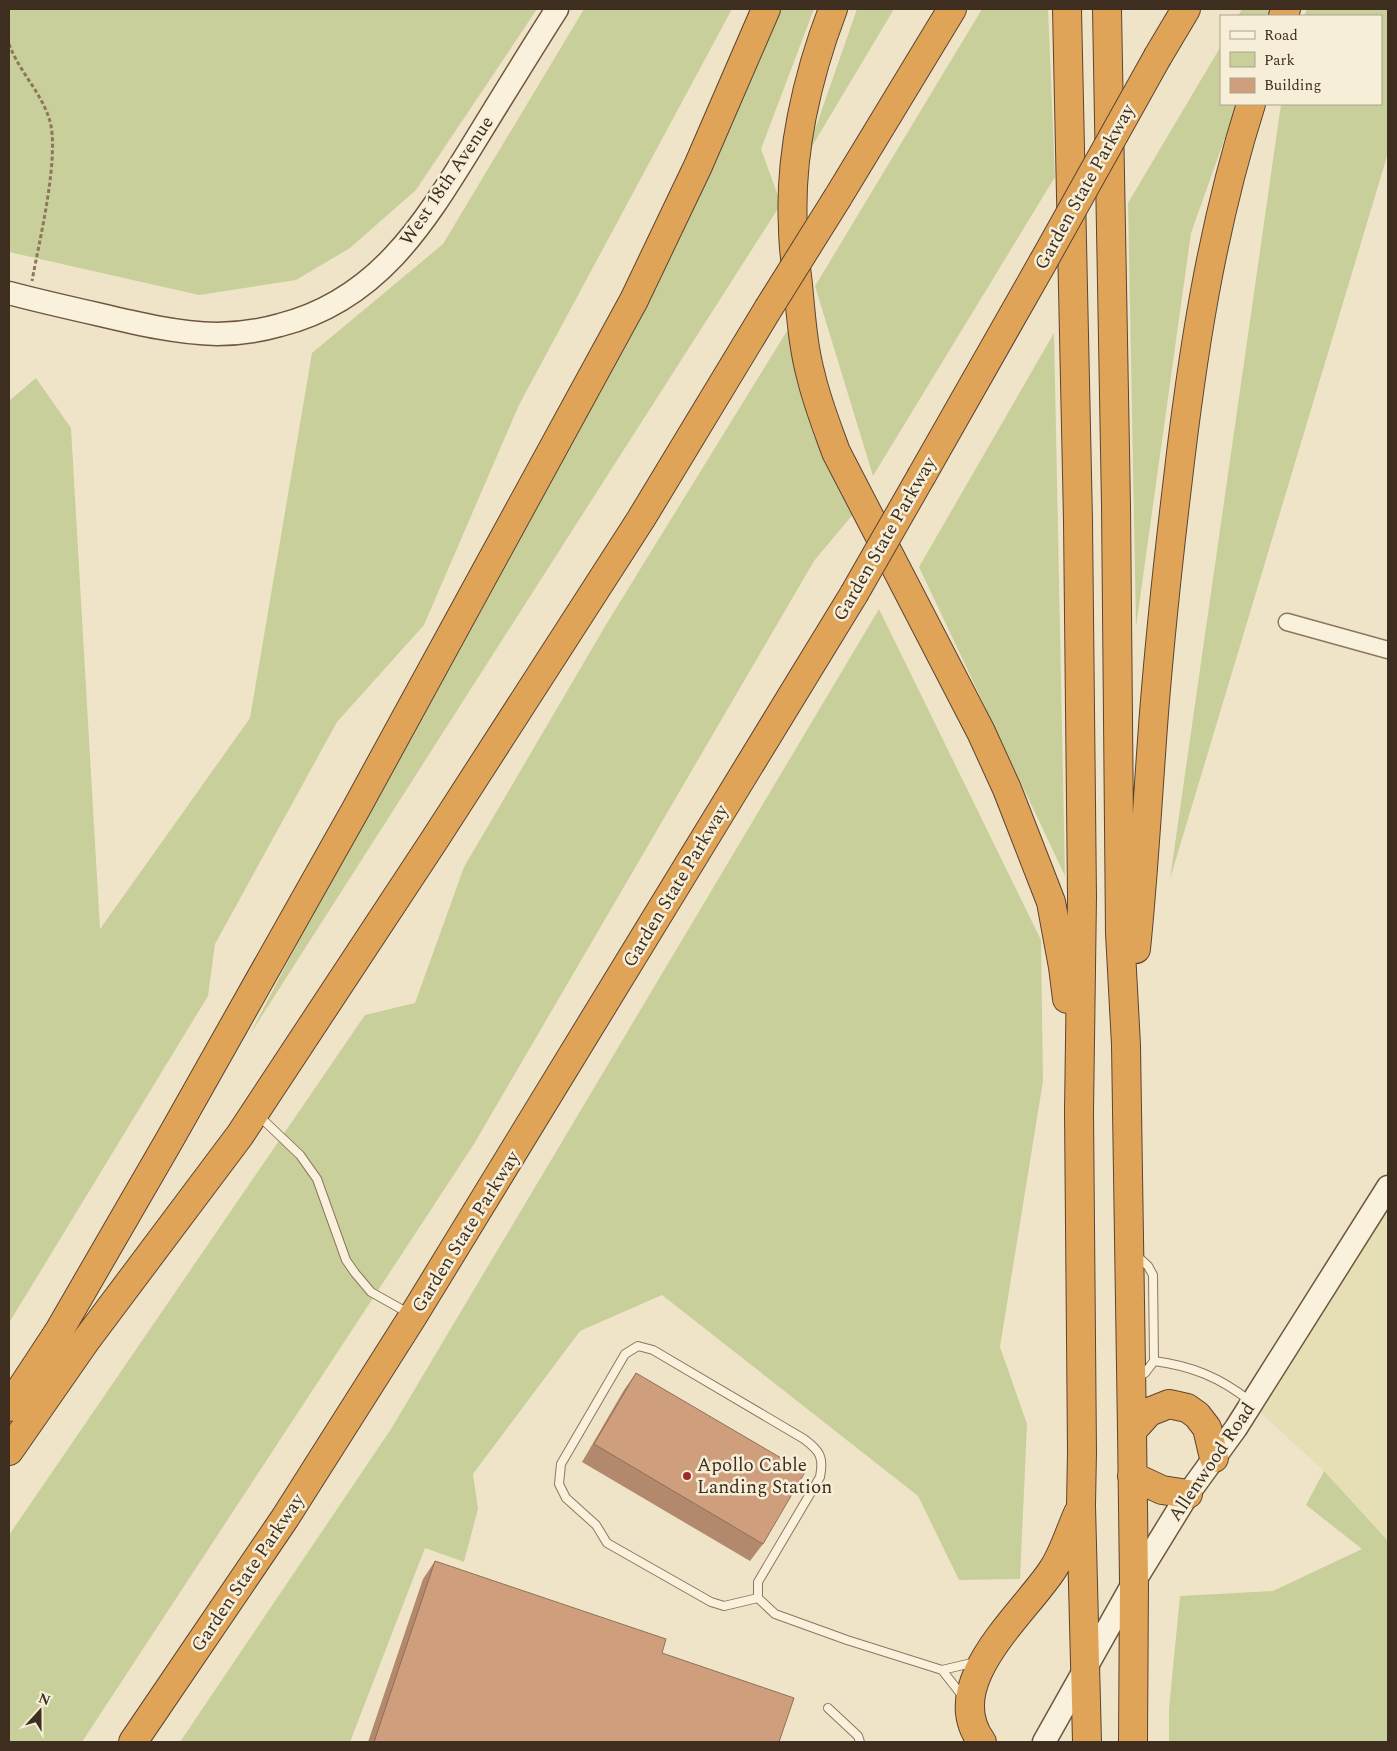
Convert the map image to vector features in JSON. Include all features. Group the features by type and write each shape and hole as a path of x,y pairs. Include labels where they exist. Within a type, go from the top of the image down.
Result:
{"highway":[{"path":"9,1406 59,1331 175,1131 356,809 634,300 698,166 766,9"},
{"path":"833,9 817,50 807,88 793,185 792,228 801,318 810,374 836,452 981,732 1007,789 1044,882 1051,902 1063,967 1079,1112"},
{"path":"9,1451 86,1339 240,1134 440,831 641,520 952,9"},
{"path":"1067,9 1078,521 1082,897 1079,1112 1081,1505 1087,1742"},
{"path":"1107,9 1116,485 1120,934 1126,1045 1132,1381 1133,1742"},
{"name":"Garden State Parkway","path":"133,1742 285,1518 414,1316 854,594 1186,9"},
{"path":"1126,1045 1138,932 1154,710 1188,387 1209,263 1224,196 1251,105"},
{"path":"1132,1431 1149,1412 1169,1404 1187,1408 1197,1415 1207,1428 1214,1458"},
{"path":"1132,1476 1162,1490 1188,1494"},
{"path":"982,1742 975,1734 972,1724 971,1693 986,1660 1002,1635 1054,1569 1081,1505"}],"street":[{"name":"West 18th Avenue","path":"19,296 180,332 217,334 242,332 283,324 314,314 336,303 374,277 422,223 557,9"},
{"path":"1287,622 1388,650"},
{"name":"Allenwood Road","path":"1044,1742 1134,1582 1188,1494 1252,1402 1388,1187"}],"lane":[{"path":"254,1112 300,1155 316,1179 346,1260 355,1272 371,1292 414,1316"},
{"path":"1130,1248 1148,1266 1153,1275 1154,1361 1145,1373 1132,1381"},
{"path":"758,1598 724,1606 711,1602 607,1543 596,1525 566,1498 559,1484 560,1464 625,1354 638,1346 653,1350 804,1439 816,1448 823,1464 820,1477 758,1582 758,1598 775,1614 847,1640 942,1670 986,1660"},
{"path":"1154,1361 1179,1364 1208,1374 1252,1402"},
{"path":"942,1670 970,1705"},
{"path":"828,1708 858,1736 860,1742"}],"path":[{"path":"9,44 13,55 43,102 50,120 53,145 49,185 19,296"}],"shaded area":[{"path":"1388,1189 1388,1541 1324,1471 1251,1404"}],"green space":[{"path":"9,9 537,9 416,190 350,248 296,280 199,295 9,252"},
{"path":"584,9 732,9 519,405 424,625 337,722 215,944 208,996 9,1323 9,401 36,378 71,428 100,929 250,718 312,353 443,244"},
{"path":"780,9 814,9 761,149 781,204 249,1036 747,83"},
{"path":"857,9 894,9 805,158"},
{"path":"982,9 1048,9 1055,177 873,476 815,286"},
{"path":"1242,9 1271,9 1269,15 1239,15"},
{"path":"1307,9 1388,9 1388,153 1170,879 1281,105 1382,105 1382,15 1304,15"},
{"path":"1220,48 1220,105 1237,105 1191,233 1136,627 1128,203"},
{"path":"790,326 854,513 814,561 474,1144 82,1742 9,1742 9,1535 365,1015 415,1003 464,867 607,623"},
{"path":"1054,333 1065,876 919,567"},
{"path":"879,609 1041,940 1043,1081 1000,1347 1027,1424 1020,1579 959,1580 918,1496 662,1295 580,1331 473,1474 478,1509 464,1562 425,1548 350,1742 180,1742 391,1429"},
{"path":"1324,1471 1388,1541 1388,1742 1169,1742 1169,1708 1180,1596 1273,1591 1362,1549 1306,1505"}],"building":[{"name":"Apollo Cable Landing Station","path":"636,1373 805,1472 763,1544 594,1444"},
{"path":"435,1561 666,1639 662,1653 794,1698 779,1742 374,1742"}],"place":[{"name":"Apollo Cable Landing Station","path":"687,1476"}]}
